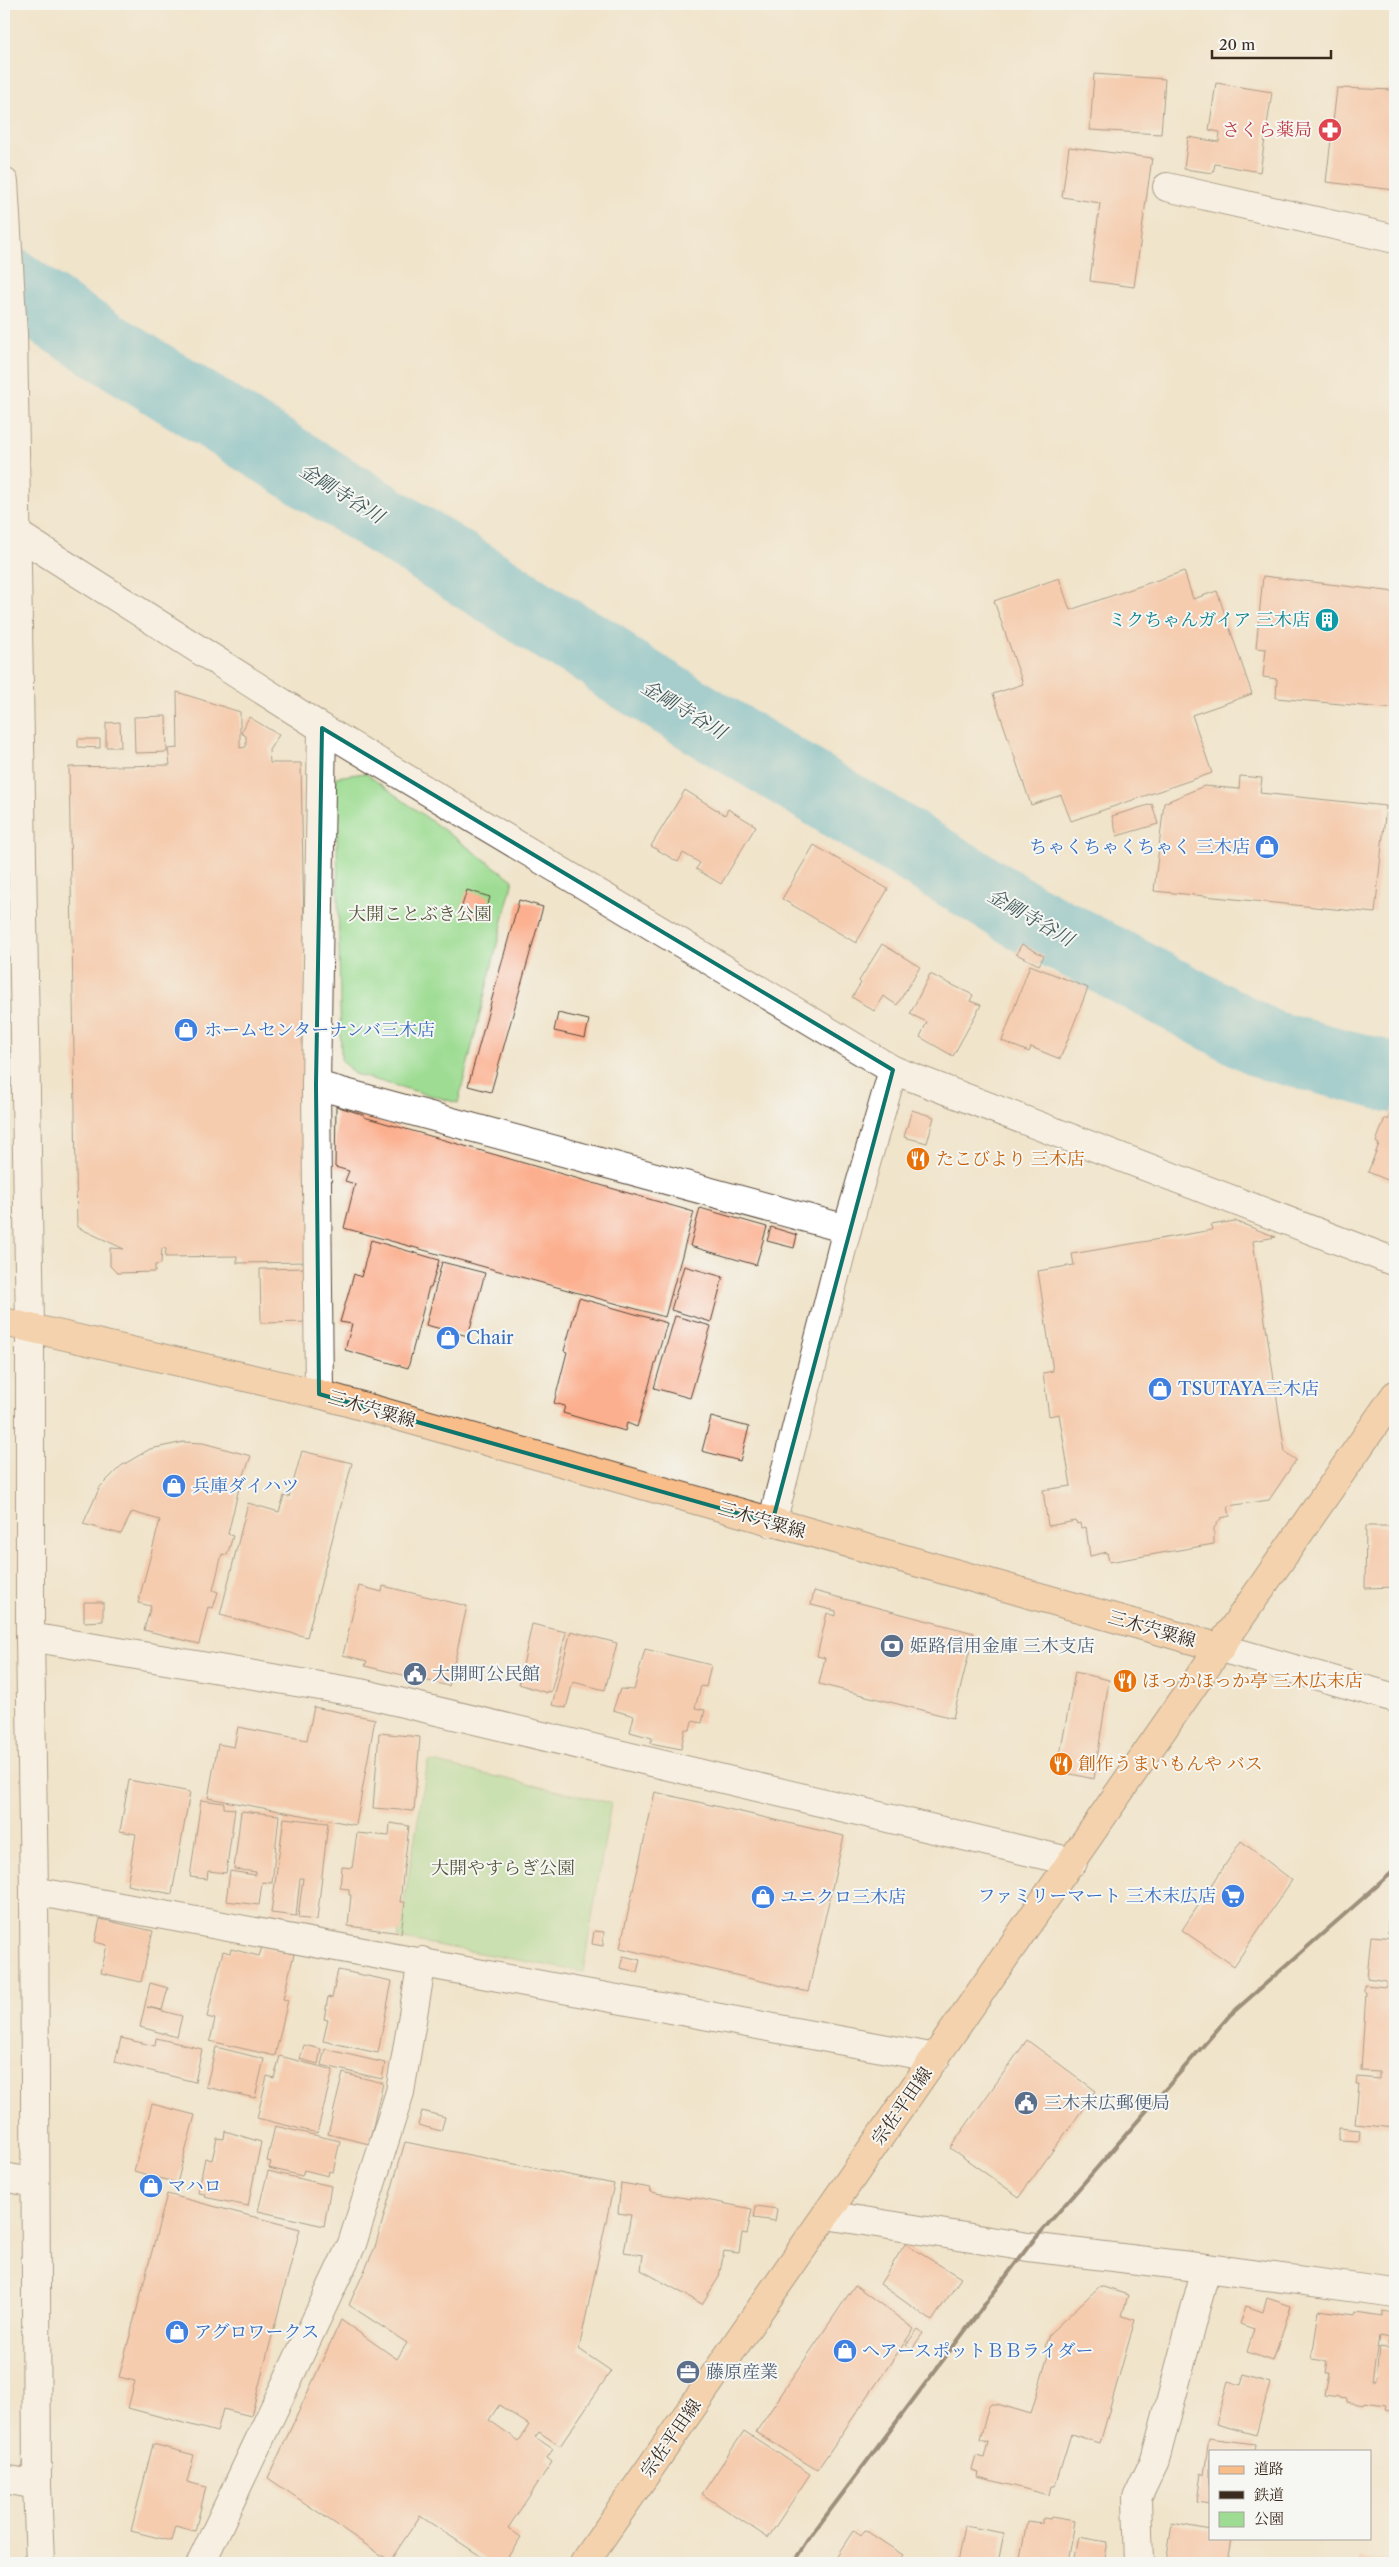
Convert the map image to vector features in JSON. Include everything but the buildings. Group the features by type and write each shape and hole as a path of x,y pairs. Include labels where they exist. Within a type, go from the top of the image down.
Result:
{"main road":[{"name":"三木宍粟線","path":"17,1324 319,1394 1221,1648"},
{"path":"1221,1648 1395,1396"},
{"name":"宗佐平田線","path":"584,2563 1221,1648"}],"street":[{"path":"4,182 8,332 17,1324 30,1637 34,1891 37,2485 40,2563"},
{"path":"1168,187 1395,239"},
{"path":"10,530 322,728 893,1070 1395,1262"},
{"path":"319,1394 316,1085 322,728"},
{"path":"772,1523 847,1230 893,1070"},
{"path":"316,1085 847,1230"},
{"path":"30,1637 360,1693 1073,1862"},
{"path":"1221,1648 1395,1698"},
{"path":"34,1891 422,1961 936,2058"},
{"path":"201,2563 352,2244 400,2092 422,1961"},
{"path":"4,2177 35,2183"},
{"path":"826,2215 1028,2247 1395,2293"},
{"path":"1139,2563 1138,2498 1156,2460 1206,2268"},
{"path":"4,2479 37,2485"}],"highlighted area":[{"path":"322,728 893,1070 772,1523 319,1394 316,1085"}],"green space":[{"name":"大開ことぶき公園","path":"365,773 513,880 458,1103 354,1074 341,1059 336,777"},
{"name":"大開やすらぎ公園","path":"428,1761 611,1803 583,1972 398,1938"}],"waterway":[{"name":"金剛寺谷川","path":"4,278 61,319 553,627 603,655 615,667 1028,918 1268,1045 1395,1078"}],"railway":[{"path":"793,2563 807,2541 1028,2247 1230,2015 1395,1870"}],"place":[{"name":"さくら薬局","path":"1330,130"},
{"name":"ミクちゃんガイア 三木店","path":"1327,620"},
{"name":"ちゃくちゃくちゃく 三木店","path":"1267,847"},
{"name":"ホームセンターナンバ三木店","path":"186,1030"},
{"name":"たこびより 三木店","path":"918,1159"},
{"name":"Chair","path":"448,1338"},
{"name":"TSUTAYA三木店","path":"1160,1389"},
{"name":"兵庫ダイハツ","path":"174,1486"},
{"name":"姫路信用金庫 三木支店","path":"892,1646"},
{"name":"大開町公民館","path":"415,1674"},
{"name":"ほっかほっか亭 三木広末店","path":"1125,1681"},
{"name":"創作うまいもんや バス","path":"1061,1764"},
{"name":"ファミリーマート 三木末広店","path":"1233,1896"},
{"name":"ユニクロ三木店","path":"763,1897"},
{"name":"三木末広郵便局","path":"1026,2103"},
{"name":"マハロ","path":"151,2186"},
{"name":"アグロワークス","path":"177,2332"},
{"name":"ヘアースポットＢＢライダー","path":"845,2351"},
{"name":"藤原産業","path":"688,2372"}]}
